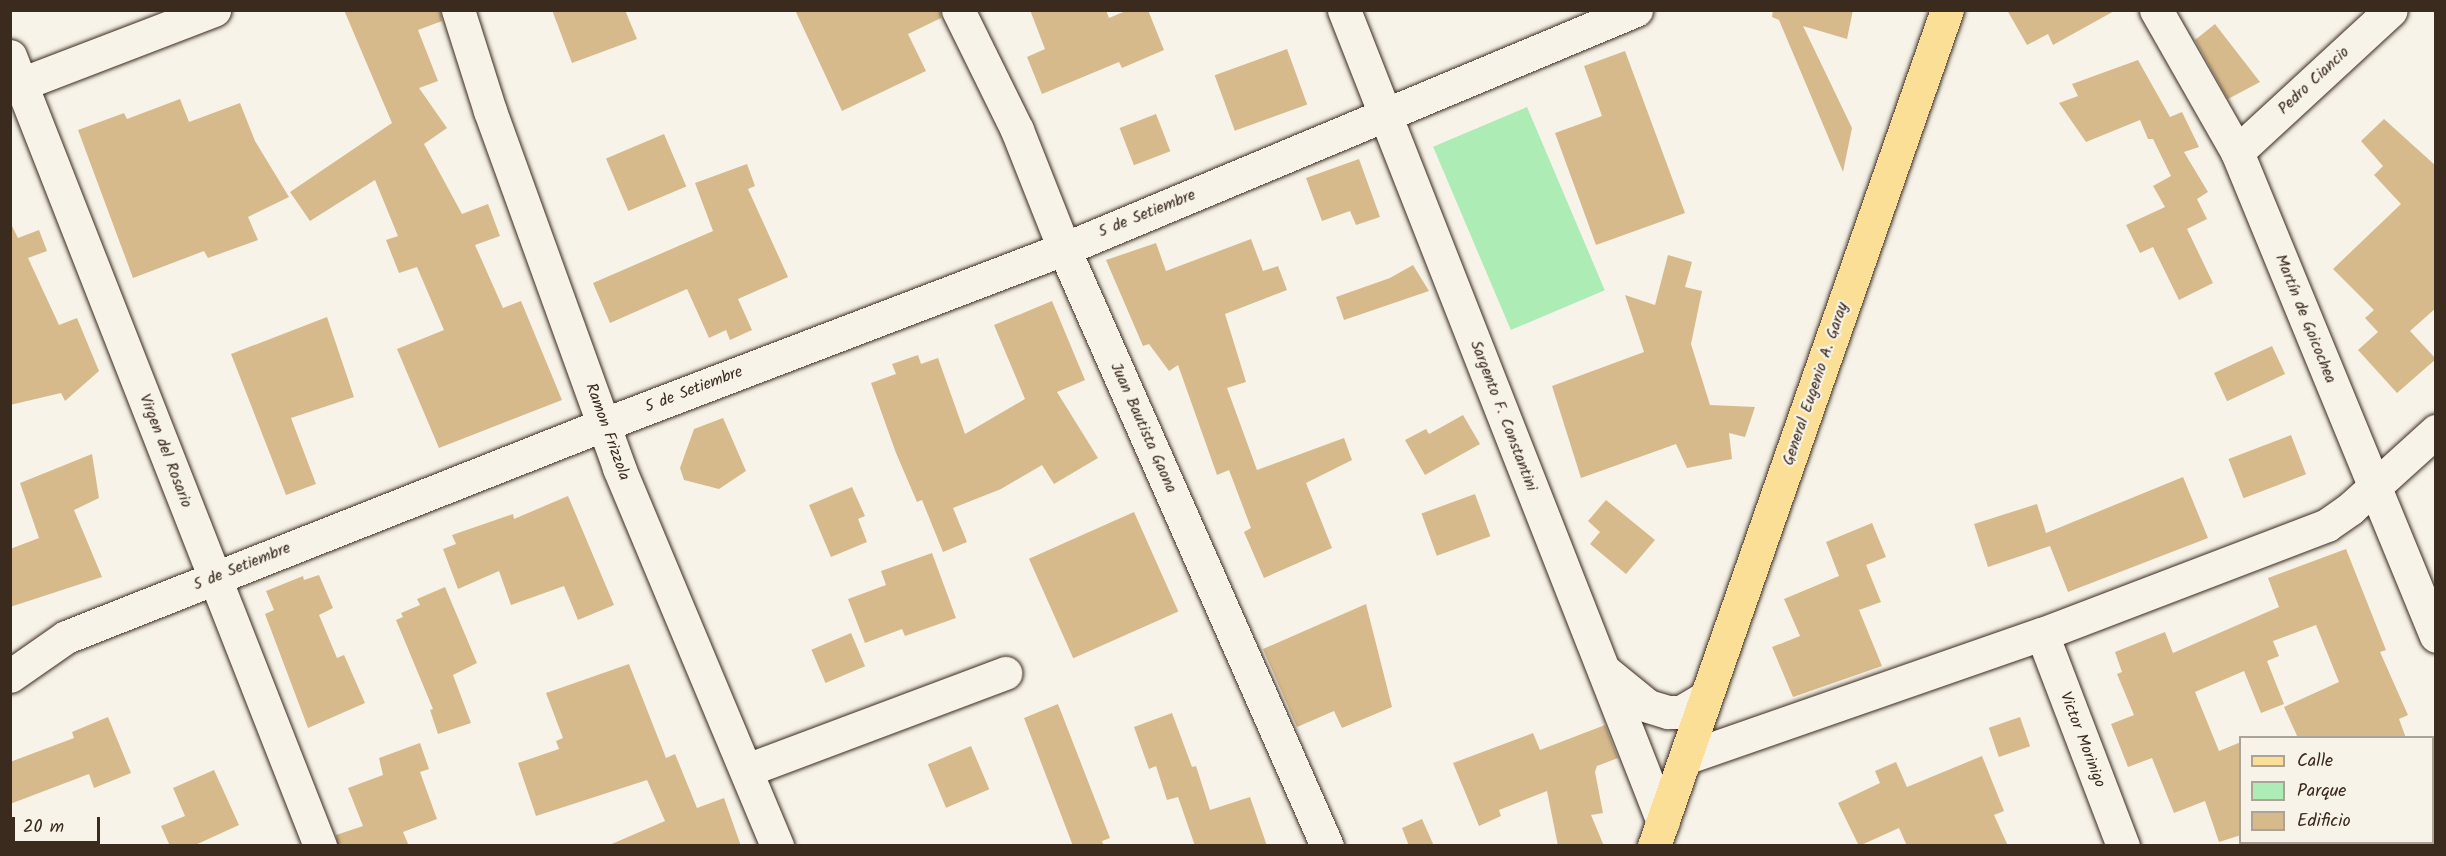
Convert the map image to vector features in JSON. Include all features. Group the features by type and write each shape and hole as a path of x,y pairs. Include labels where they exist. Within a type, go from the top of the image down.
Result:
{"main road":[{"name":"General Eugenio A. Garay","path":"1658,834 1947,10"}],"street":[{"path":"16,70 214,10"},
{"name":"Ramon Frizzola","path":"458,10 530,225 605,424 619,468 777,846"},
{"name":"Juan Bautista Gaona","path":"958,10 1017,130 1064,249 1327,846"},
{"name":"Sargento F. Constantini","path":"1344,10 1603,669 1658,834"},
{"name":"5 de Setiembre","path":"10,676 66,637 605,424 1064,249 1636,10"},
{"name":"Martín de Goicochea","path":"2156,10 2237,152 2373,488 2436,636"},
{"name":"Pedro Ciancio","path":"2237,152 2391,10"},
{"name":"Virgen del Rosario","path":"16,70 320,846"},
{"path":"1685,758 2042,634 2327,525 2373,488 2436,431"},
{"name":"Victor Morinigo","path":"2042,634 2123,846"},
{"path":"1603,669 1648,706 1668,712 1681,712 1706,698"},
{"path":"747,770 1005,673"}],"green space":[{"path":"1527,107 1605,290 1511,330 1433,147"}],"building":[{"path":"344,10 440,10 442,21 418,30 438,81 419,88 447,128 424,144 462,214 488,204 500,236 475,245 503,308 521,301 562,400 439,448 397,349 444,330 417,267 399,273 386,240 398,236 375,180 310,221 290,192 392,123"},
{"path":"552,10 625,10 637,39 572,63"},
{"path":"795,10 940,10 941,18 908,34 926,71 842,111"},
{"path":"1030,10 1106,10 1109,18 1128,10 1148,10 1164,50 1122,68 1119,62 1042,94 1027,57 1045,49"},
{"path":"1773,10 1853,10 1847,39 1803,26 1852,128 1843,172 1779,20 1772,17"},
{"path":"2007,10 2116,10 2053,45 2048,34 2027,45"},
{"path":"2215,24 2260,82 2228,99 2195,40"},
{"path":"1287,49 1307,104 1235,131 1215,75"},
{"path":"1625,51 1685,213 1596,245 1555,133 1602,116 1584,66"},
{"path":"2138,60 2170,117 2182,112 2199,147 2184,152 2208,192 2197,199 2207,219 2187,229 2213,283 2179,300 2153,247 2140,253 2126,225 2165,207 2153,186 2171,176 2153,139 2148,139 2140,120 2086,142 2059,103 2078,96 2072,84"},
{"path":"180,99 189,122 240,103 255,141 289,197 248,217 258,240 208,258 204,251 133,278 78,130 124,113 127,119"},
{"path":"1156,114 1170,151 1134,165 1120,128"},
{"path":"2384,119 2436,166 2436,308 2410,331 2436,359 2397,393 2358,350 2378,332 2365,318 2374,310 2333,269 2401,204 2374,175 2383,166 2361,141"},
{"path":"664,134 686,186 628,211 606,159"},
{"path":"1359,159 1380,217 1356,225 1350,211 1322,221 1306,178"},
{"path":"747,164 755,186 748,189 788,277 738,299 752,330 730,340 726,330 709,338 687,289 610,323 593,283 713,231 695,183"},
{"path":"10,222 18,238 39,230 47,251 28,258 59,325 77,318 99,371 65,401 61,393 10,405"},
{"path":"1251,239 1263,271 1278,266 1287,290 1225,314 1246,382 1227,388 1257,470 1344,438 1352,460 1306,483 1332,548 1264,578 1244,532 1251,528 1229,470 1217,475 1178,365 1169,371 1149,344 1143,346 1106,260 1156,243 1166,271"},
{"path":"1668,255 1692,262 1685,287 1702,291 1691,344 1710,405 1755,407 1745,437 1729,433 1732,459 1687,468 1676,444 1581,478 1552,386 1644,352 1625,295 1655,305"},
{"path":"1413,265 1429,291 1344,320 1336,297 1390,278"},
{"path":"1052,301 1085,380 1057,392 1098,458 1054,484 1042,465 1001,489 953,508 967,542 943,552 922,500 917,502 896,453 871,383 896,374 892,364 918,355 921,364 938,358 965,434 1025,399 994,325"},
{"path":"327,317 354,397 291,418 316,484 286,495 231,354"},
{"path":"2272,346 2285,374 2227,401 2214,373"},
{"path":"1463,415 1480,444 1425,475 1405,440 1426,429 1429,434"},
{"path":"723,418 746,471 719,489 684,480 680,468 694,429"},
{"path":"2291,435 2306,474 2244,498 2228,459"},
{"path":"92,454 99,498 74,510 102,577 10,607 10,549 39,538 20,483"},
{"path":"2183,477 2208,538 2068,592 2050,546 1988,567 1974,524 2037,504 2046,533"},
{"path":"852,487 865,516 858,519 867,542 831,557 809,505"},
{"path":"1475,494 1490,536 1437,556 1421,513"},
{"path":"568,496 614,605 578,620 564,586 511,605 499,571 458,589 443,549 456,544 452,535 513,514 514,519"},
{"path":"1606,500 1655,540 1626,574 1590,544 1600,532 1588,521"},
{"path":"1134,512 1178,612 1073,658 1029,559"},
{"path":"1872,523 1886,557 1866,565 1881,602 1859,610 1882,666 1793,697 1772,647 1800,636 1784,599 1839,576 1826,542"},
{"path":"2346,549 2386,650 2380,652 2408,715 2399,719 2405,736 2297,736 2284,707 2339,682 2316,625 2273,641 2279,656 2267,661 2284,704 2261,713 2244,671 2195,692 2219,751 2239,743 2239,836 2219,842 2205,801 2174,813 2152,758 2128,767 2111,724 2134,715 2117,674 2122,672 2115,652 2165,632 2173,653 2279,607 2268,578"},
{"path":"932,553 956,618 905,636 902,629 865,643 848,599 886,585 881,571"},
{"path":"319,575 333,608 319,615 337,658 344,655 365,703 308,728 265,614 274,610 266,591 303,576 304,580"},
{"path":"445,587 477,663 453,675 471,723 438,734 430,710 433,709 396,620 403,617 401,613 420,605 417,599"},
{"path":"1366,604 1392,707 1342,728 1334,711 1297,727 1263,649"},
{"path":"851,633 865,666 825,683 811,650"},
{"path":"629,664 666,758 675,754 697,808 724,798 741,846 607,846 665,821 647,780 536,816 518,763 559,749 556,741 563,738 546,693"},
{"path":"1058,704 1110,838 1102,841 1104,846 1073,846 1024,718"},
{"path":"1172,713 1192,767 1196,766 1210,810 1250,797 1267,846 1195,846 1178,797 1167,800 1156,766 1149,769 1134,727"},
{"path":"108,717 131,773 94,788 89,774 10,804 10,762 74,738 72,732"},
{"path":"2020,717 2030,746 1999,757 1989,728"},
{"path":"1605,725 1618,758 1597,766 1595,772 1603,813 1591,815 1604,846 1558,846 1547,791 1499,810 1501,816 1479,826 1453,763 1533,733 1540,750"},
{"path":"420,743 429,769 420,772 437,819 403,832 409,846 338,846 336,835 363,826 348,788 383,775 379,758"},
{"path":"971,746 989,789 946,808 928,764"},
{"path":"1982,756 2004,811 1994,815 2008,846 1907,846 1899,828 1859,846 1838,803 1880,783 1875,771 1896,762 1907,787"},
{"path":"214,770 239,825 193,846 170,846 161,826 185,816 173,788"},
{"path":"1422,819 1434,846 1409,846 1402,828"}]}
